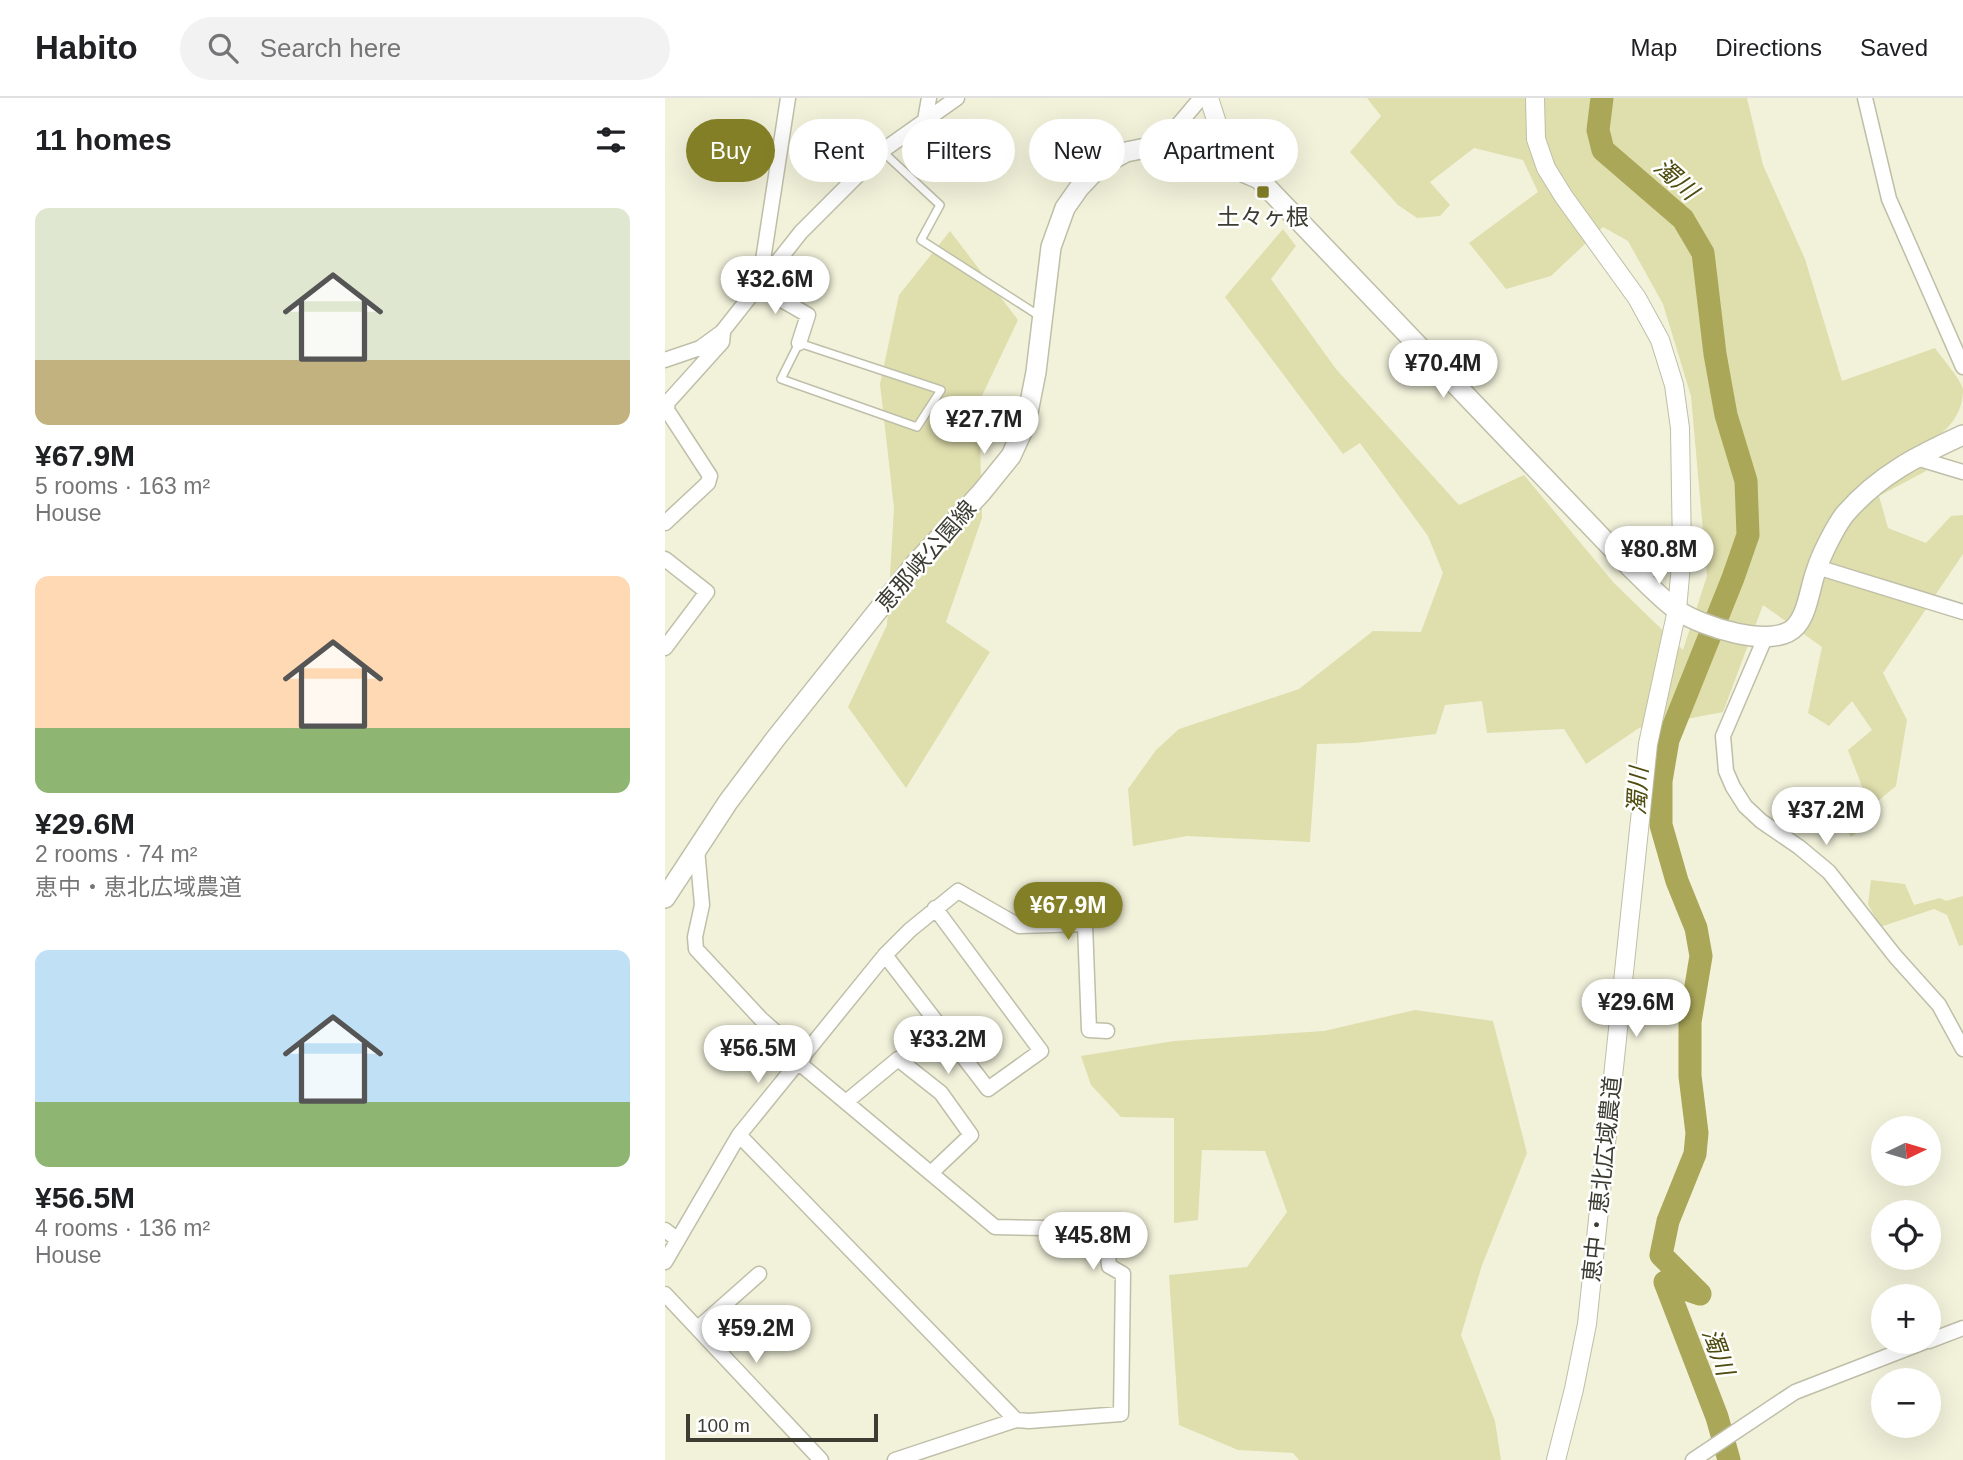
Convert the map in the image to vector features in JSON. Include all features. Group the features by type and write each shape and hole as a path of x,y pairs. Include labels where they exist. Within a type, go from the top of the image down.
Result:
{"main road":[{"name":"恵那峡公園線","path":"665,898 776,738 915,564 981,493 1011,456 1026,423 1051,247 1065,208 1099,167 1126,152 1139,149"},
{"name":"恵那峡公園線","path":"1262,182 1630,566 1677,610 1702,623 1765,638 1780,636 1797,626 1817,567 1843,516 1871,488 1913,457 1963,435"},
{"path":"1630,566 1639,569 1655,566 1682,553"}],"street":[{"path":"759,287 788,98"},
{"path":"925,119 929,98"},
{"path":"926,119 957,98"},
{"path":"1209,98 1216,119"},
{"name":"恵中・恵北広域農道","path":"1535,98 1536,139 1546,168 1637,298 1660,340 1674,385 1680,428 1682,553 1677,610 1648,744 1587,1324 1556,1460"},
{"path":"1865,98 1889,199 1963,367"},
{"path":"1180,119 1192,102"},
{"path":"665,360 700,348 722,332 801,232 851,182"},
{"path":"759,287 808,315 799,343"},
{"path":"666,518 708,483 710,475 667,410 667,405 722,342 722,332"},
{"path":"1913,457 1963,472"},
{"path":"665,559 707,592 665,648"},
{"path":"1817,567 1963,612"},
{"path":"1765,638 1723,736 1726,771 1733,787 1745,806 1761,821 1829,872 1895,956 1939,1005 1963,1049"},
{"path":"697,849 702,905 695,937 697,949 801,1060 846,1102 995,1227 1106,1229 1109,1266 1123,1275 1121,1414 1016,1420 895,1460"},
{"path":"665,1262 739,1135 885,956 935,908 958,891 1019,926 1085,924 1089,1030 1107,1031"},
{"path":"885,956 988,1089 1041,1051 935,908"},
{"path":"846,1102 898,1059 941,1093 971,1135 931,1173"},
{"path":"739,1135 1016,1420"},
{"path":"665,1230 678,1240"},
{"path":"698,1328 759,1274"},
{"path":"665,1294 821,1460"},
{"path":"1941,1336 1963,1328"},
{"path":"1693,1460 1795,1392 1893,1354"}],"lane":[{"path":"888,157 940,205 921,240 1043,318"},
{"path":"799,343 941,390 917,427 781,379 799,343"}],"green space":[{"path":"1367,98 1747,98 1763,165 1805,259 1842,381 1935,348 1958,379 1963,389 1962,401 1954,420 1915,453 1926,471 1879,496 1888,528 1926,543 1951,516 1963,515 1963,554 1883,673 1907,720 1896,786 1867,810 1859,831 1851,837 1838,816 1863,789 1848,750 1872,730 1852,701 1829,726 1808,713 1822,647 1763,605 1723,712 1639,728 1586,764 1564,729 1487,733 1482,701 1445,705 1436,734 1355,743 1317,744 1310,842 1187,836 1133,846 1128,789 1156,750 1179,729 1299,689 1373,631 1421,632 1443,573 1428,536 1360,443 1343,454 1225,297 1283,229 1296,246 1271,279 1336,369 1459,505 1524,475 1614,583 1683,650 1707,576 1691,396 1663,304 1628,241 1603,227 1551,276 1506,289 1469,243 1538,192 1523,160 1474,148 1430,182 1450,205 1440,216 1417,218 1398,205 1350,152 1381,116"},
{"path":"950,231 1018,320 979,402 982,518 946,622 990,652 906,788 848,707 887,625 894,508 880,384 899,295"},
{"path":"1871,880 1905,884 1914,905 1940,898 1946,901 1963,896 1963,945 1959,946 1947,915 1934,909 1880,927 1868,904"},
{"path":"1415,1010 1493,1021 1527,1153 1482,1265 1461,1335 1495,1421 1501,1460 1299,1460 1293,1453 1238,1450 1179,1425 1169,1275 1247,1267 1287,1212 1265,1151 1202,1150 1198,1220 1174,1223 1174,1118 1121,1117 1091,1085 1081,1056 1174,1041 1324,1031"}],"waterway":[{"name":"濁川","path":"1602,98 1598,130 1603,150 1683,219 1703,253 1715,354 1726,415 1746,481 1748,535 1668,740 1661,781 1661,825 1677,881 1696,928 1701,956 1690,1022 1690,1076 1697,1133 1695,1154 1668,1221 1661,1255 1700,1294 1665,1282 1717,1417 1729,1460"}],"place":[{"name":"土々ヶ根","path":"1263,192"}]}
